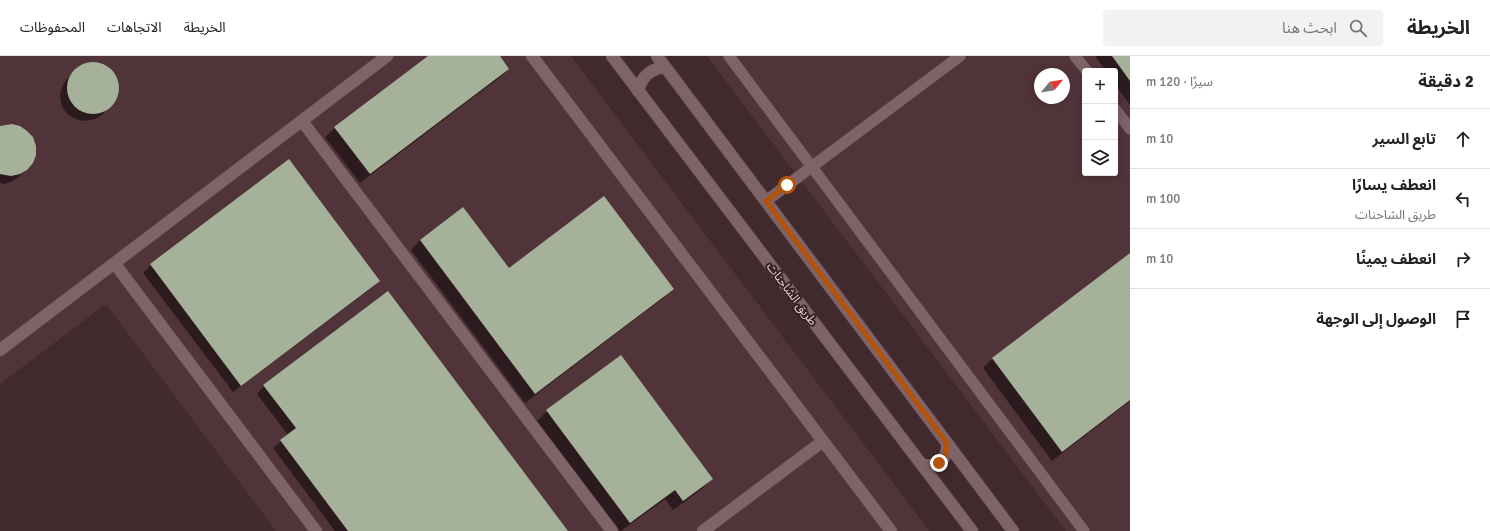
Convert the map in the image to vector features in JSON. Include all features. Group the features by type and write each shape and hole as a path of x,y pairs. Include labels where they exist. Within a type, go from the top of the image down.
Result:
{"street":[{"path":"0,350 387,56"},
{"path":"532,56 891,531"},
{"name":"طريق الشاحنات","path":"612,56 972,531"},
{"path":"657,56 1013,531"},
{"path":"638,91 644,77 650,71 665,67"},
{"path":"302,121 612,531"},
{"path":"115,264 316,531"},
{"path":"703,531 823,441"},
{"path":"922,465 934,465 939,463 946,454 947,443"}],"lane":[{"path":"728,56 1084,531"},
{"path":"766,201 960,56"},
{"path":"1075,56 1085,68"},
{"path":"1118,113 1130,129"}],"shaded area":[{"path":"0,56 571,56 929,531 276,531 106,304 0,384"},
{"path":"707,56 1130,56 1130,531 1066,531"}],"building":[{"path":"428,56 500,56 509,69 370,174 334,127"},
{"path":"1112,56 1130,56 1130,81"},
{"path":"93,62 103,64 111,70 117,78 119,88 117,98 111,106 103,112 93,114 83,112 75,106 69,98 67,88 69,78 75,70 83,64"},
{"path":"12,124 20,126 33,137 36,146 36,155 33,163 27,170 20,174 11,176 0,174 0,126"},
{"path":"289,159 380,281 241,386 150,264"},
{"path":"604,196 674,289 535,394 420,240 463,207 509,268"},
{"path":"1130,253 1130,400 1062,452 992,358"},
{"path":"388,291 568,531 348,531 280,440 296,428 263,385"},
{"path":"621,355 713,479 683,501 675,490 630,523 546,410"}],"route":[{"path":"787,185 766,201 947,443 946,454 939,463"}]}
